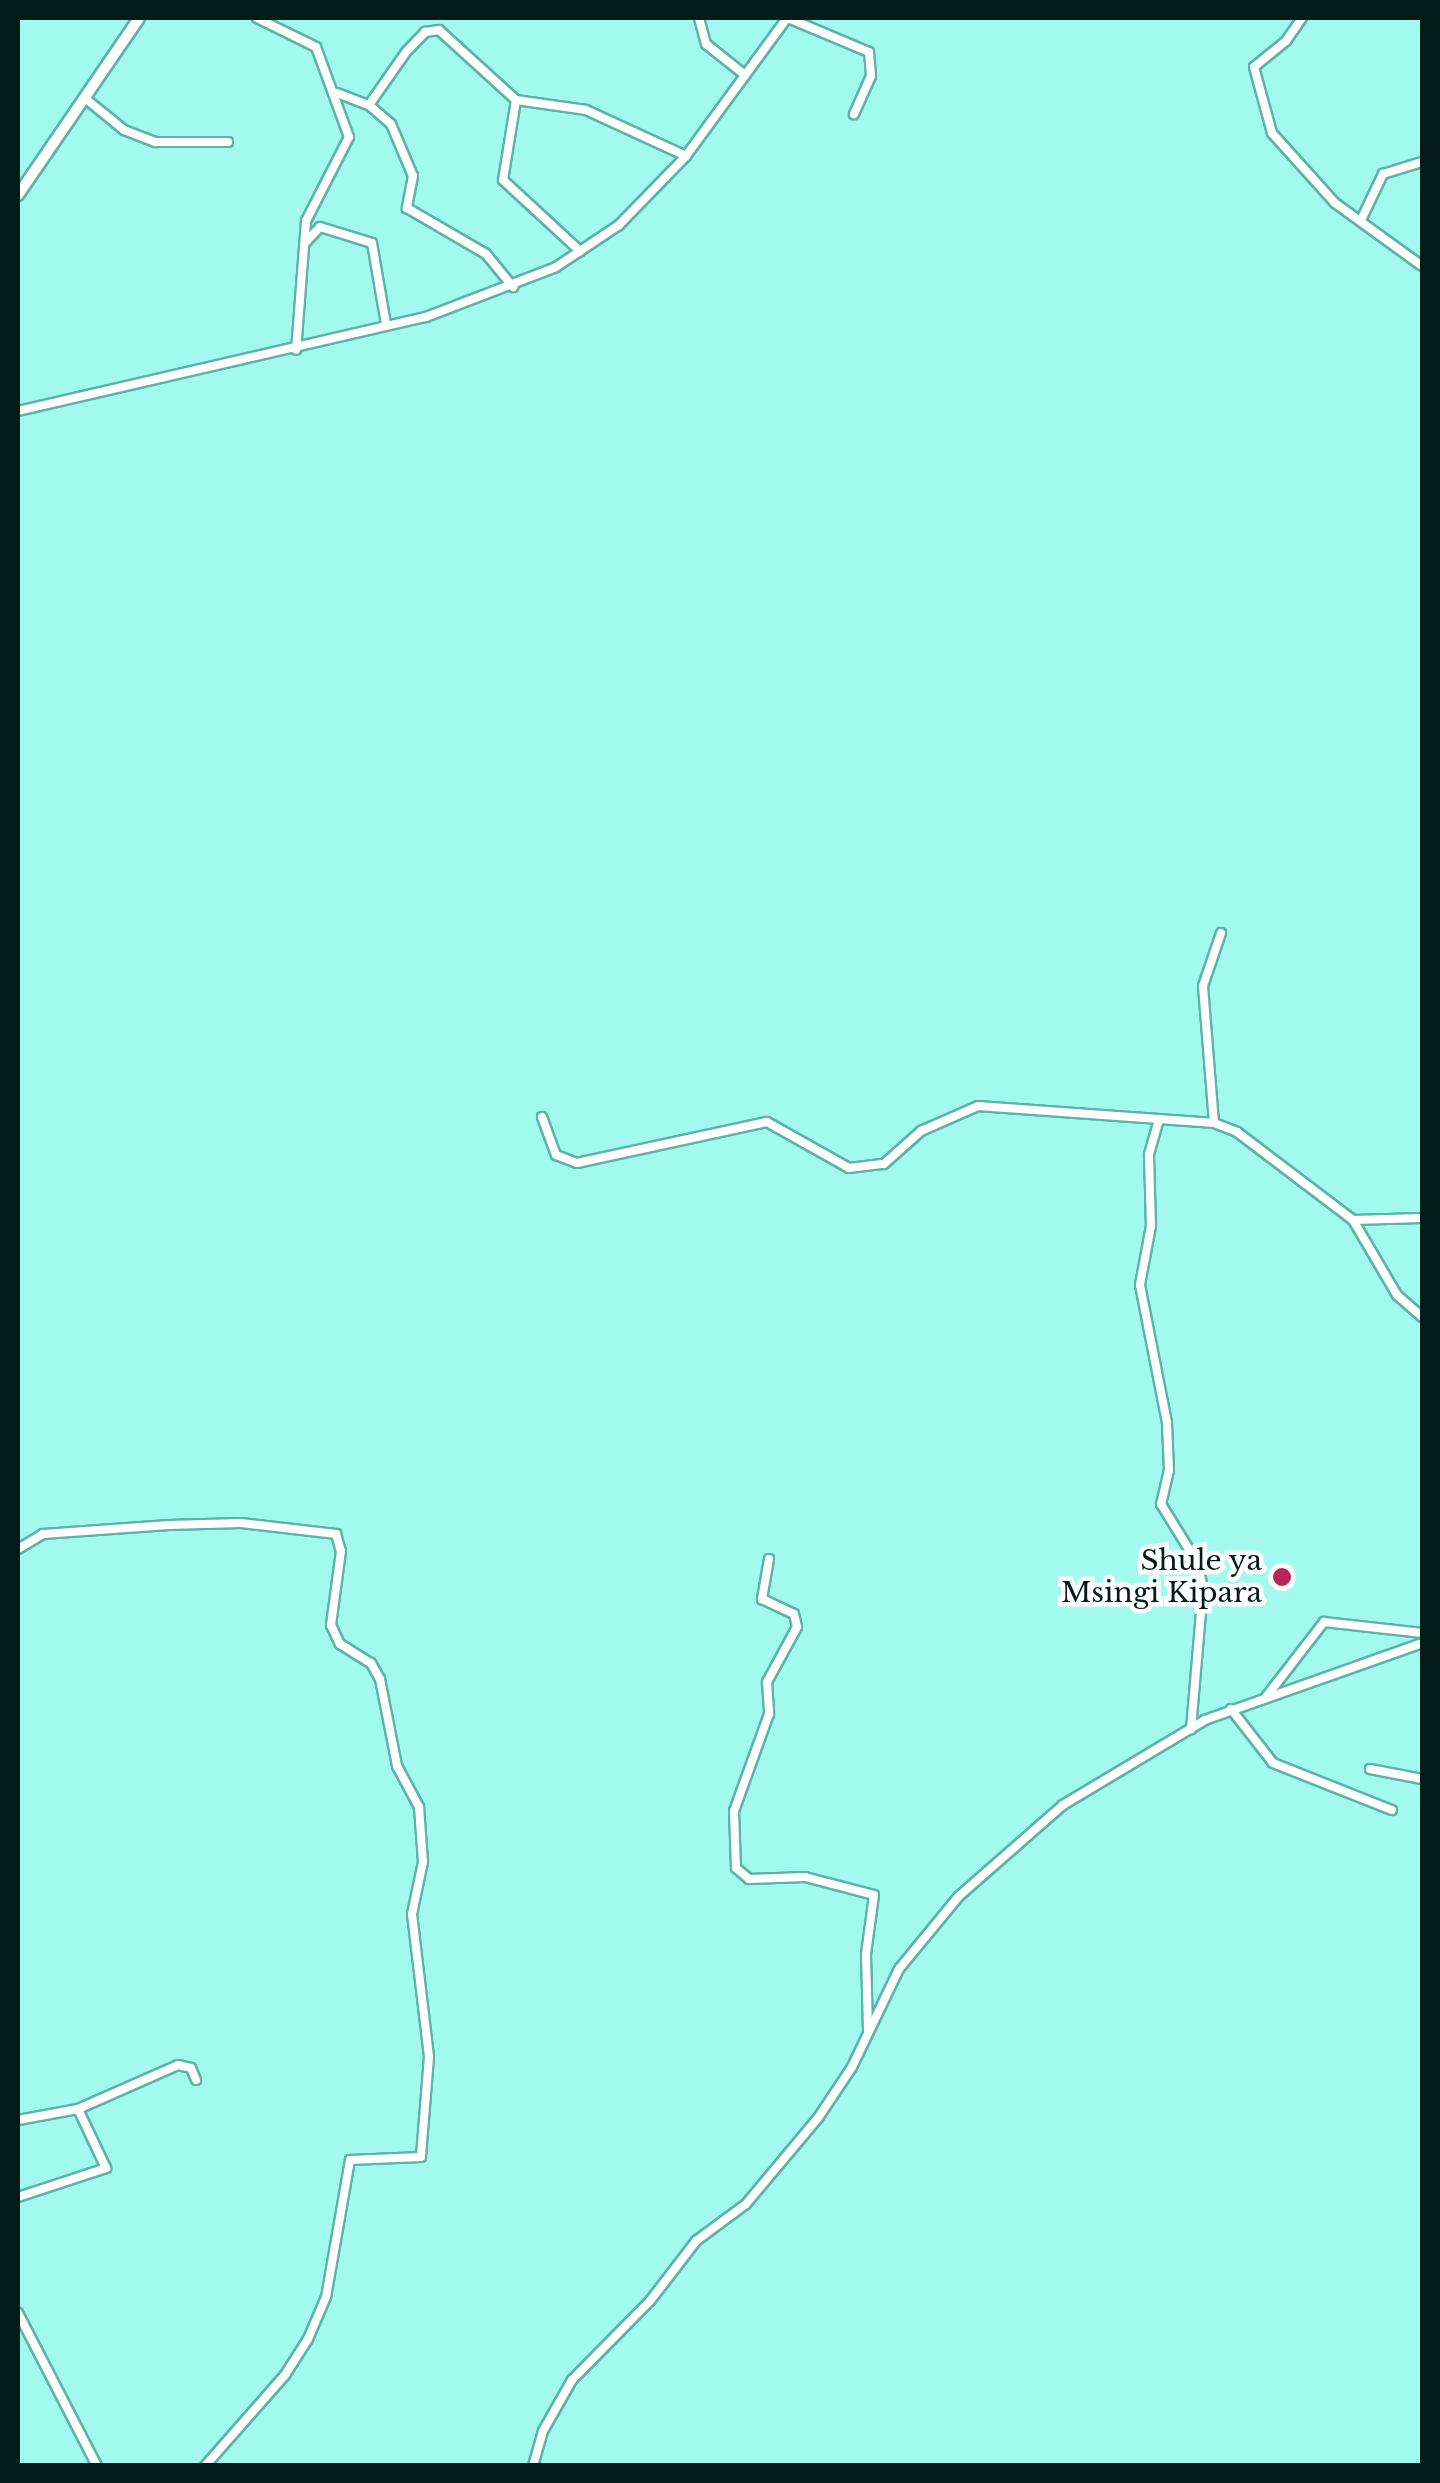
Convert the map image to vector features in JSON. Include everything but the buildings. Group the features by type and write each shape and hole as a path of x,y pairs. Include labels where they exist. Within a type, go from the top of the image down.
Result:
{"main road":[{"path":"18,195 139,18"}],"street":[{"path":"257,18 316,48 337,93 349,137 309,212 296,350"},
{"path":"699,18 706,44 746,76"},
{"path":"18,411 296,350 513,288 619,224 686,156 787,18 868,52 871,76 854,114"},
{"path":"1302,18 1254,67 1256,92 1272,133 1334,203 1362,218 1422,266"},
{"path":"368,105 406,52 432,30 450,37 488,81 516,100 586,110 686,156"},
{"path":"337,93 368,105 390,124 412,176 407,208 486,254 513,288"},
{"path":"86,99 124,130 162,144 228,142"},
{"path":"516,100 503,180 580,251"},
{"path":"1362,218 1383,174 1422,162"},
{"path":"304,245 320,227 372,242 386,324"},
{"path":"1214,1123 1203,986 1221,933"},
{"path":"542,1117 556,1156 577,1163 767,1122 849,1168 884,1164 921,1131 978,1106 1158,1124 1214,1123 1237,1132 1353,1220 1397,1295 1422,1317"},
{"path":"1158,1124 1149,1155 1152,1226 1140,1284 1167,1423 1169,1470 1161,1504 1197,1562 1203,1589 1191,1729"},
{"path":"1353,1220 1422,1218"},
{"path":"18,1549 43,1534 169,1525 240,1523 336,1534 342,1552 331,1626 340,1644 371,1664 380,1679 397,1766 419,1808 423,1862 412,1914 429,2058 421,2156 350,2160 326,2297 308,2340 285,2375 205,2466"},
{"path":"768,1559 762,1599 794,1614 797,1626 767,1682 769,1714 734,1811 736,1868 749,1879 805,1877 874,1895 866,1954 869,2035"},
{"path":"1266,1697 1324,1622 1422,1634"},
{"path":"533,2466 542,2432 572,2380 661,2289 696,2242 746,2204 818,2118 869,2035 899,1969 959,1896 1054,1811 1191,1729 1231,1709 1422,1642"},
{"path":"1231,1709 1273,1763 1392,1810"},
{"path":"1370,1769 1422,1779"},
{"path":"18,2120 78,2109 178,2066 191,2068 196,2080"},
{"path":"18,2197 106,2168 78,2109"},
{"path":"18,2313 97,2466"}],"place":[{"name":"Shule ya Msingi Kipara","path":"1282,1577"}]}
